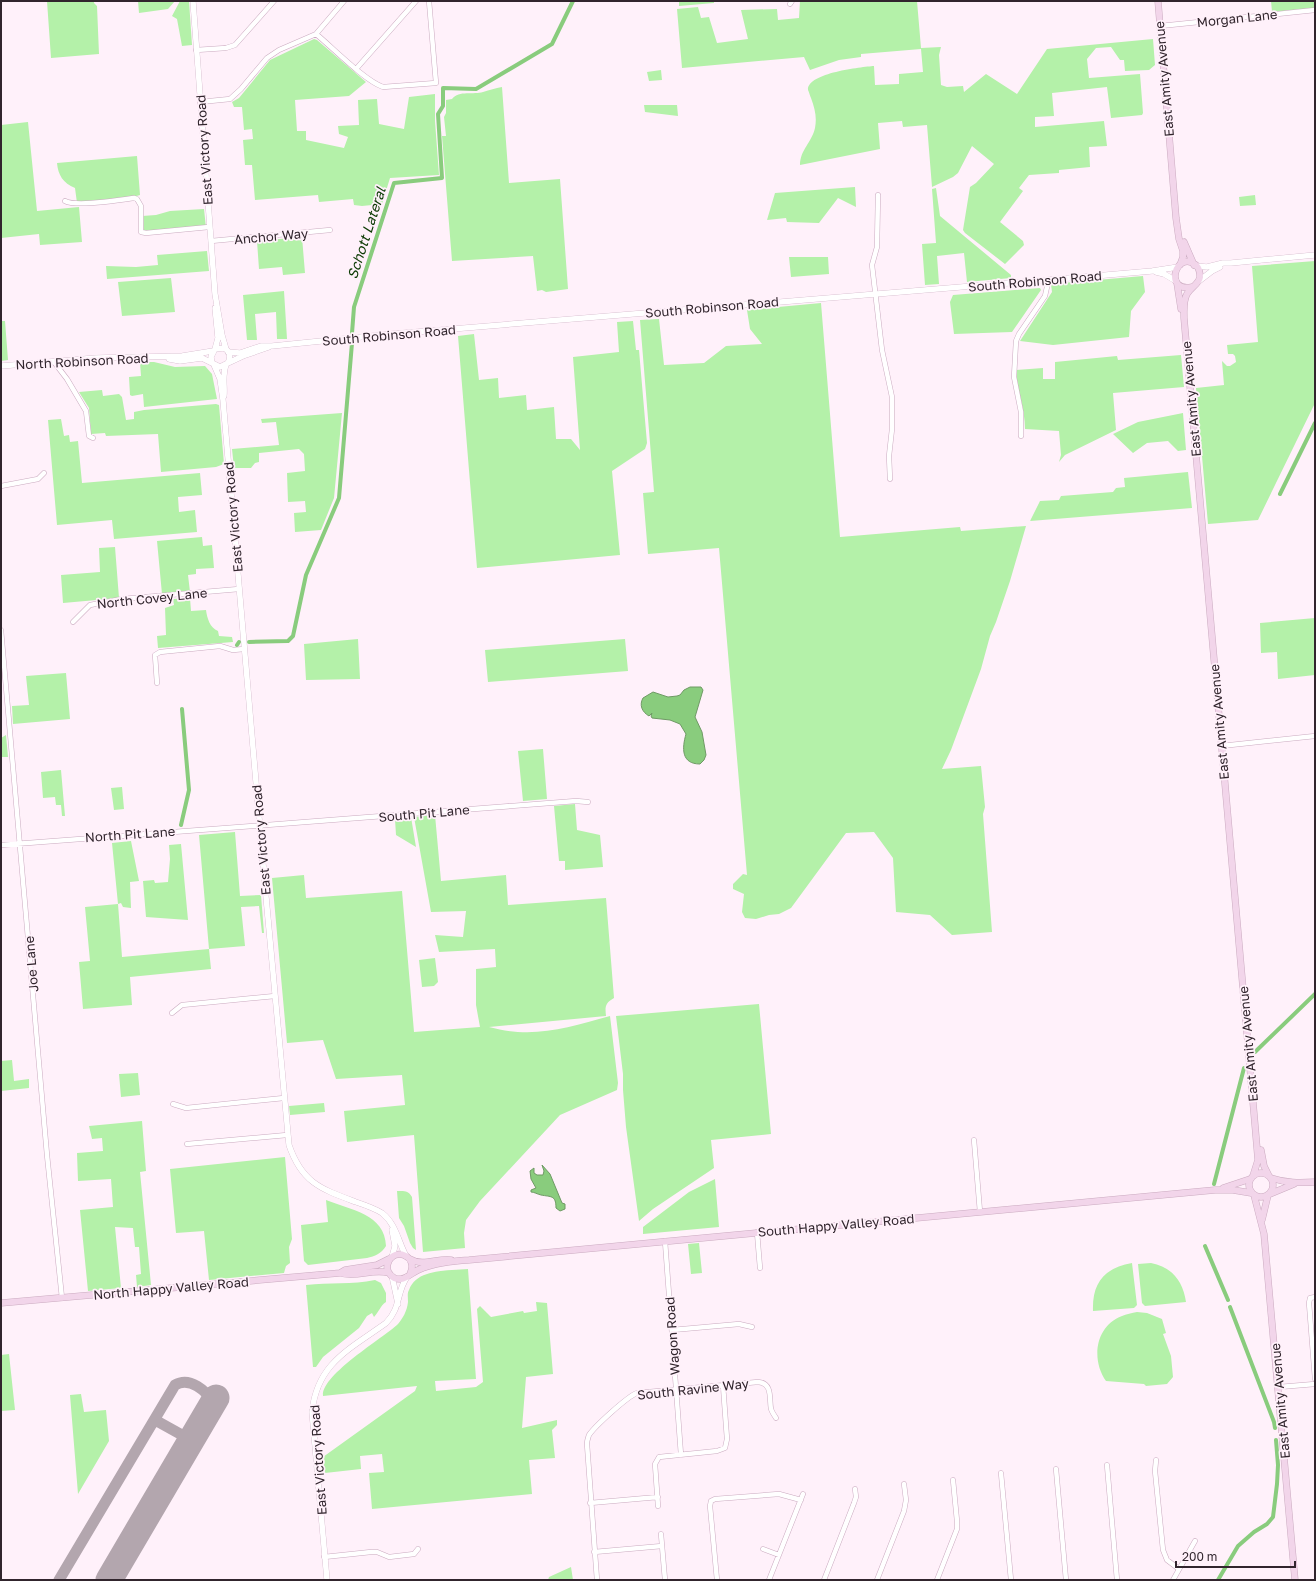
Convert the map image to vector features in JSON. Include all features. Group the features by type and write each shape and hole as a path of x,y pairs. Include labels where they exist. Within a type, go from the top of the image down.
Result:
{"main road":[{"name":"East Amity Avenue","path":"1158,1 1174,207 1183,251 1183,257 1179,266"},
{"name":"East Amity Avenue","path":"1178,230 1195,265"},
{"path":"1188,262 1195,265 1200,273 1199,281 1192,287 1184,287 1177,282 1175,275 1179,266 1188,262"},
{"name":"East Amity Avenue","path":"1177,282 1184,318 1258,1160 1252,1177"},
{"name":"East Amity Avenue","path":"1184,318 1185,298 1192,287"},
{"name":"East Amity Avenue","path":"1255,1125 1264,1166 1270,1177"},
{"path":"1296,1184 1260,1198 1252,1194 1249,1186 1252,1177 1262,1173 1281,1182 1296,1184 1315,1182"},
{"name":"South Happy Valley Road","path":"1216,1190 1252,1177"},
{"path":"1269,1194 1273,1184 1270,1177"},
{"name":"South Happy Valley Road","path":"457,1261 1216,1190 1233,1190 1252,1194"},
{"name":"East Amity Avenue","path":"1252,1194 1262,1222 1266,1246 1295,1580"},
{"name":"East Amity Avenue","path":"1262,1222 1264,1207 1269,1194"},
{"path":"398,1254 421,1263 446,1260 457,1261 422,1268 399,1279 390,1275 387,1266 390,1258 398,1254"},
{"path":"408,1257 412,1266 408,1275"},
{"name":"North Happy Valley Road","path":"340,1273 345,1270 377,1265 390,1258"},
{"name":"North Happy Valley Road","path":"1,1303 340,1273 352,1274 376,1271 390,1275"}],"street":[{"name":"East Victory Road","path":"193,1 209,227 216,299 222,335 227,350"},
{"path":"196,50 226,48 235,45 274,1"},
{"path":"200,102 230,99 241,89 267,58 272,54 316,34 344,1"},
{"path":"356,69 416,1"},
{"path":"316,34 356,69 382,87 436,83 430,1"},
{"name":"Morgan Lane","path":"1160,26 1315,10"},
{"path":"878,195 877,247 872,265 882,350 892,397 892,429 889,456 890,479"},
{"path":"65,201 68,203 84,203 134,198 137,199 140,206 141,232 146,233 209,227"},
{"name":"Anchor Way","path":"211,241 330,230"},
{"path":"1195,265 1207,267 1223,263 1315,255"},
{"path":"1199,281 1212,271 1231,263"},
{"name":"South Robinson Road","path":"227,350 240,353 261,346 876,293 1152,271 1179,266"},
{"name":"South Robinson Road","path":"1152,271 1164,274 1177,282"},
{"path":"1022,436 1021,412 1014,377 1017,338 1045,296 1047,287 1046,280"},
{"name":"East Victory Road","path":"214,350 218,338 215,314 216,299"},
{"name":"South Robinson Road","path":"227,364 243,356 272,346"},
{"path":"221,347 227,350 230,357 227,364 220,367 213,364 210,357 214,350 221,347"},
{"name":"North Robinson Road","path":"164,358 193,355 214,350"},
{"name":"North Robinson Road","path":"1,366 132,357 180,360 202,358 213,364"},
{"path":"54,362 67,379 86,411 89,436 94,438"},
{"name":"East Victory Road","path":"213,364 220,379 223,400 289,1145 296,1163 309,1179 325,1190 377,1211 387,1219 394,1227 400,1245 408,1257"},
{"name":"East Victory Road","path":"223,400 225,389 223,377 227,364"},
{"path":"1,486 38,479 44,473"},
{"name":"North Covey Lane","path":"73,622 90,605 126,599 239,589"},
{"name":"Joe Lane","path":"1,630 4,689 20,843 47,1155 62,1298"},
{"path":"158,684 155,655 160,652 220,646 233,650 244,649"},
{"path":"1221,746 1315,736"},
{"name":"South Pit Lane","path":"260,826 576,801 588,802"},
{"name":"North Pit Lane","path":"1,844 181,830 260,826"},
{"path":"172,1013 182,1005 275,996"},
{"path":"173,1104 186,1108 284,1098"},
{"path":"186,1144 287,1135"},
{"path":"974,1140 980,1212"},
{"path":"390,1258 395,1246 391,1224"},
{"path":"757,1232 760,1268"},
{"name":"Wagon Road","path":"665,1241 681,1455"},
{"path":"390,1275 398,1304"},
{"name":"East Victory Road","path":"326,1580 312,1412 315,1392 319,1382 332,1364 393,1317 400,1297 401,1286 408,1275"},
{"path":"1313,1297 1309,1303 1314,1350 1315,1379"},
{"path":"672,1330 739,1324 752,1327"},
{"name":"South Ravine Way","path":"597,1580 590,1503 587,1444 590,1434 633,1395 758,1382 766,1384 769,1391 771,1409 776,1418"},
{"path":"1279,1387 1315,1384"},
{"path":"658,1506 655,1468 656,1460 664,1456 717,1451 725,1448 727,1439 723,1385"},
{"path":"1156,1460 1155,1471 1163,1550 1168,1560 1179,1569"},
{"path":"1107,1465 1117,1580"},
{"path":"1056,1469 1066,1580"},
{"path":"1002,1473 1011,1580"},
{"path":"937,1580 956,1529 957,1521 953,1480"},
{"path":"877,1580 904,1511 906,1500 904,1484"},
{"path":"824,1580 854,1503 856,1497 855,1489"},
{"path":"717,1580 709,1500 779,1494 801,1500"},
{"path":"769,1580 803,1494"},
{"path":"590,1503 658,1497"},
{"path":"661,1534 665,1580"},
{"path":"1173,1580 1195,1541"},
{"path":"594,1552 662,1546"},
{"path":"324,1557 372,1552 377,1552 389,1557 414,1554 418,1549"},
{"path":"763,1549 779,1555"}],"shaded area":[{"path":"47,1 94,1 97,6 99,54 51,58"},
{"path":"138,1 175,1 168,9 139,13"},
{"path":"180,1 189,1 192,45 182,46 177,19 172,16"},
{"path":"679,1 714,1 714,3 679,6"},
{"path":"800,1 917,1 921,48 941,47 939,55 941,85 947,87 963,86 964,92 986,74 1017,94 1047,49 1153,39 1155,65 1149,70 1125,71 1124,60 1120,60 1111,47 1096,48 1087,59 1089,78 1140,74 1143,113 1142,115 1111,118 1107,87 1052,93 1054,116 1035,117 1035,127 1104,121 1107,146 1089,147 1090,167 1059,170 1059,173 1029,175 1019,188 1023,191 1000,222 1023,241 1024,245 1005,264 963,230 970,187 976,183 994,164 972,146 958,173 932,187 927,125 903,127 902,121 878,123 880,149 800,165 802,155 816,124 815,109 808,90 810,84 816,79 825,75 874,66 875,85 899,84 899,74 923,72 921,49 861,54 861,57 839,60 810,70 804,57 682,68 677,9 698,7 701,18 709,17 717,43 748,39 741,10 777,9 778,20 799,18"},
{"path":"1271,1 1315,1 1315,8 1272,12"},
{"path":"314,39 366,82 349,96 295,100 297,131 306,131 306,140 344,148 348,137 339,134 338,126 359,125 358,100 377,99 379,124 404,129 409,97 435,94 435,121 439,175 390,178 382,204 362,206 354,205 353,199 319,202 318,195 255,200 252,165 245,165 243,140 253,139 252,129 244,130 242,107 234,107 232,102 239,98 270,60"},
{"path":"661,70 662,80 649,81 647,72"},
{"path":"502,87 509,183 560,179 568,289 546,292 542,290 537,291 533,256 452,261 442,136 446,136 444,117 446,113 446,100 467,93 479,93"},
{"path":"644,105 677,105 678,116 645,112"},
{"path":"28,122 37,211 79,207 82,242 40,245 39,234 1,238 1,125"},
{"path":"137,156 140,195 126,199 77,203 75,188 64,181 57,163"},
{"path":"855,187 856,207 838,198 819,223 787,222 786,218 767,220 775,193"},
{"path":"936,188 940,216 1011,275 1011,278 967,282 964,253 937,256 939,284 925,285 922,244 936,243 932,189"},
{"path":"1255,195 1256,205 1240,206 1239,197"},
{"path":"204,209 206,228 143,233 142,216 156,215 170,211"},
{"path":"302,237 305,273 283,275 282,267 259,269 257,241"},
{"path":"207,251 209,271 107,279 106,266 136,267 158,265 157,255"},
{"path":"789,257 828,257 829,274 791,277"},
{"path":"1315,261 1315,403 1258,520 1208,524 1196,388 1224,385 1222,361 1227,366 1230,366 1236,362 1233,354 1228,354 1227,345 1258,342 1252,266"},
{"path":"1143,276 1145,292 1131,311 1129,337 1053,345 1020,341 1052,292 1051,284"},
{"path":"171,278 175,312 122,316 118,282"},
{"path":"1040,288 1041,290 1012,332 954,334 950,302 953,295"},
{"path":"284,291 287,339 277,339 276,312 255,314 257,340 247,340 243,295"},
{"path":"821,303 840,537 960,527 961,531 1026,526 1010,581 990,636 981,669 951,750 942,769 981,766 985,807 983,814 992,932 952,935 930,915 896,912 893,858 874,832 846,833 791,908 779,914 756,919 745,918 742,912 744,894 733,889 733,884 743,874 747,875 719,548 648,554 643,493 654,492 640,320 659,319 664,365 704,363 726,346 762,344 750,329 747,310"},
{"path":"1,321 5,321 8,360 1,361"},
{"path":"633,321 636,350 639,350 647,443 645,449 612,471 620,555 477,568 458,336 474,334 479,380 498,378 499,398 526,395 527,410 554,407 556,439 571,439 580,450 573,357 619,352 617,322"},
{"path":"1181,355 1184,387 1113,393 1116,430 1065,455 1059,462 1061,455 1059,431 1025,429 1024,414 1016,370 1043,368 1043,379 1055,379 1055,362 1117,356 1118,360"},
{"path":"140,362 154,362 175,367 205,366 212,374 217,399 144,407 143,394 130,395 129,377 141,376"},
{"path":"102,390 103,396 119,394 122,397 126,420 134,419 134,412 144,410 219,405 224,464 216,467 161,472 158,434 106,436 105,433 91,434 89,408 79,392"},
{"path":"342,413 334,498 321,530 295,532 294,513 306,512 305,501 288,502 287,473 305,471 304,454 299,449 259,453 259,462 255,463 251,468 234,468 232,449 279,445 276,422 262,423 261,419"},
{"path":"1183,413 1186,450 1178,451 1168,441 1147,443 1133,453 1113,434 1138,422"},
{"path":"61,419 64,436 69,435 70,442 78,441 82,483 200,473 202,495 178,497 179,512 195,510 197,532 114,539 112,520 57,525 48,420"},
{"path":"1188,472 1192,508 1030,521 1040,501 1059,500 1061,496 1113,492 1116,488 1125,487 1124,478"},
{"path":"202,537 203,546 212,545 214,568 196,569 196,574 188,575 190,592 162,594 157,541"},
{"path":"115,547 119,598 63,603 61,575 100,572 99,548"},
{"path":"190,598 191,611 206,610 209,622 215,630 218,631 219,636 232,637 233,642 158,648 157,636 166,635 165,608 174,605 173,599"},
{"path":"1315,618 1315,675 1278,679 1277,652 1261,653 1260,623"},
{"path":"358,639 360,679 306,680 304,644"},
{"path":"625,639 628,671 488,682 485,650"},
{"path":"66,673 70,719 13,724 12,706 29,705 26,676"},
{"path":"690,687 701,687 703,690 695,717 702,732 706,755 700,764 689,761 684,754 686,734 680,724 670,720 652,718 652,713 649,716 641,706 643,698 653,692 668,697 677,696"},
{"path":"6,735 8,757 1,757 1,738"},
{"path":"543,749 547,799 523,801 518,751"},
{"path":"61,770 65,816 62,816 61,805 56,805 55,797 43,798 41,772"},
{"path":"122,787 124,809 114,810 111,788"},
{"path":"575,804 577,830 600,835 603,867 565,870 565,861 559,861 554,806"},
{"path":"435,815 441,881 506,875 508,905 606,898 614,998 606,1006 606,1016 489,1027 520,1032 535,1032 564,1028 610,1016 618,1083 617,1090 560,1115 480,1201 466,1220 464,1233 465,1248 423,1252 414,1135 347,1142 344,1111 405,1105 402,1075 336,1079 323,1040 287,1043 272,878 304,875 306,898 402,891 414,1032 480,1027 476,1005 476,969 496,967 495,949 439,952 435,935 463,937 466,911 431,912 414,817"},
{"path":"411,817 416,847 396,835 395,819"},
{"path":"235,832 240,896 261,895 264,933 262,933 259,906 241,907 245,946 209,949 199,835"},
{"path":"131,841 139,881 130,882 131,908 123,907 121,903 118,904 112,843"},
{"path":"181,844 188,920 146,917 143,881 154,880 155,883 168,882 170,859 169,845"},
{"path":"118,904 122,957 209,949 211,969 130,977 132,1005 83,1009 79,962 90,961 85,907"},
{"path":"435,958 438,982 434,986 422,987 419,960"},
{"path":"759,1004 771,1134 711,1140 714,1168 653,1209 639,1221 626,1127 623,1074 616,1016"},
{"path":"12,1060 14,1081 29,1079 29,1088 1,1091 1,1061"},
{"path":"138,1073 140,1095 121,1097 119,1074"},
{"path":"324,1103 325,1112 290,1115 289,1106"},
{"path":"142,1121 146,1171 140,1172 151,1285 137,1287 136,1275 141,1274 139,1247 135,1247 133,1228 115,1227 121,1288 88,1291 80,1210 113,1207 111,1179 78,1181 77,1153 103,1151 102,1138 92,1139 89,1126"},
{"path":"285,1157 292,1239 289,1247 290,1263 286,1266 284,1273 209,1280 204,1231 176,1233 170,1169"},
{"path":"542,1165 550,1174 562,1203 565,1204 565,1209 560,1211 556,1208 555,1201 552,1197 531,1192 531,1190 536,1188 531,1179 530,1171 534,1168 534,1173 537,1175 543,1175 544,1171"},
{"path":"715,1179 719,1227 643,1234 643,1227 689,1192"},
{"path":"397,1191 407,1192 412,1197 416,1250 410,1243 404,1226 399,1218"},
{"path":"326,1200 356,1211 373,1220 380,1227 384,1235 386,1246 384,1249 378,1254 367,1258 308,1265 304,1261 301,1225 328,1222"},
{"path":"699,1243 702,1273 691,1274 688,1244"},
{"path":"1132,1263 1137,1305 1134,1308 1093,1311 1095,1292 1102,1278 1107,1273 1122,1265"},
{"path":"1151,1263 1165,1268 1175,1276 1182,1288 1186,1302 1145,1306 1142,1303 1138,1264"},
{"path":"468,1269 476,1379 435,1381 436,1391 476,1387 483,1382 477,1309 480,1306 491,1317 523,1311 524,1313 537,1311 536,1302 547,1303 553,1374 526,1377 522,1428 557,1420 557,1425 552,1430 555,1458 529,1460 532,1494 372,1509 369,1473 384,1472 382,1454 360,1456 361,1469 325,1473 323,1457 415,1391 417,1386 323,1396 325,1387 342,1368 398,1324 407,1308 408,1291 413,1283 419,1278 434,1272"},
{"path":"375,1280 381,1283 386,1293 386,1302 382,1305 374,1317 372,1313 367,1316 359,1328 323,1357 316,1367 313,1367 306,1285"},
{"path":"1137,1312 1147,1313 1162,1319 1166,1333 1163,1334 1171,1356 1173,1377 1167,1384 1146,1386 1144,1384 1106,1381 1101,1373 1097,1354 1101,1335 1106,1327 1113,1321 1124,1315"},
{"path":"9,1354 15,1410 1,1411 1,1355"},
{"path":"81,1394 84,1412 106,1410 109,1441 78,1494 70,1395"},
{"path":"571,1567 573,1580 548,1580 549,1577"}],"waterway":[{"name":"Schott Lateral","path":"352,333 354,307 394,183 442,178 438,114 443,106 443,88 476,89 552,44 573,1"},
{"name":"Schott Lateral","path":"249,642 288,641 293,636 306,575 339,498 352,343"},
{"path":"1280,494 1315,423"},
{"name":"Schott Lateral","path":"181,825 189,790 182,709"},
{"path":"1255,1052 1315,994"},
{"path":"1214,1184 1244,1068"},
{"path":"1205,1246 1228,1300"},
{"path":"1230,1307 1275,1428"},
{"path":"1218,1580 1238,1546 1254,1532 1267,1524 1273,1517 1278,1465 1276,1440"}],"taxiway":[{"path":"59,1580 175,1385 186,1382 197,1386 207,1394 214,1403"},
{"path":"155,1420 191,1440"}],"runway":[{"path":"109,1580 216,1398"}]}
